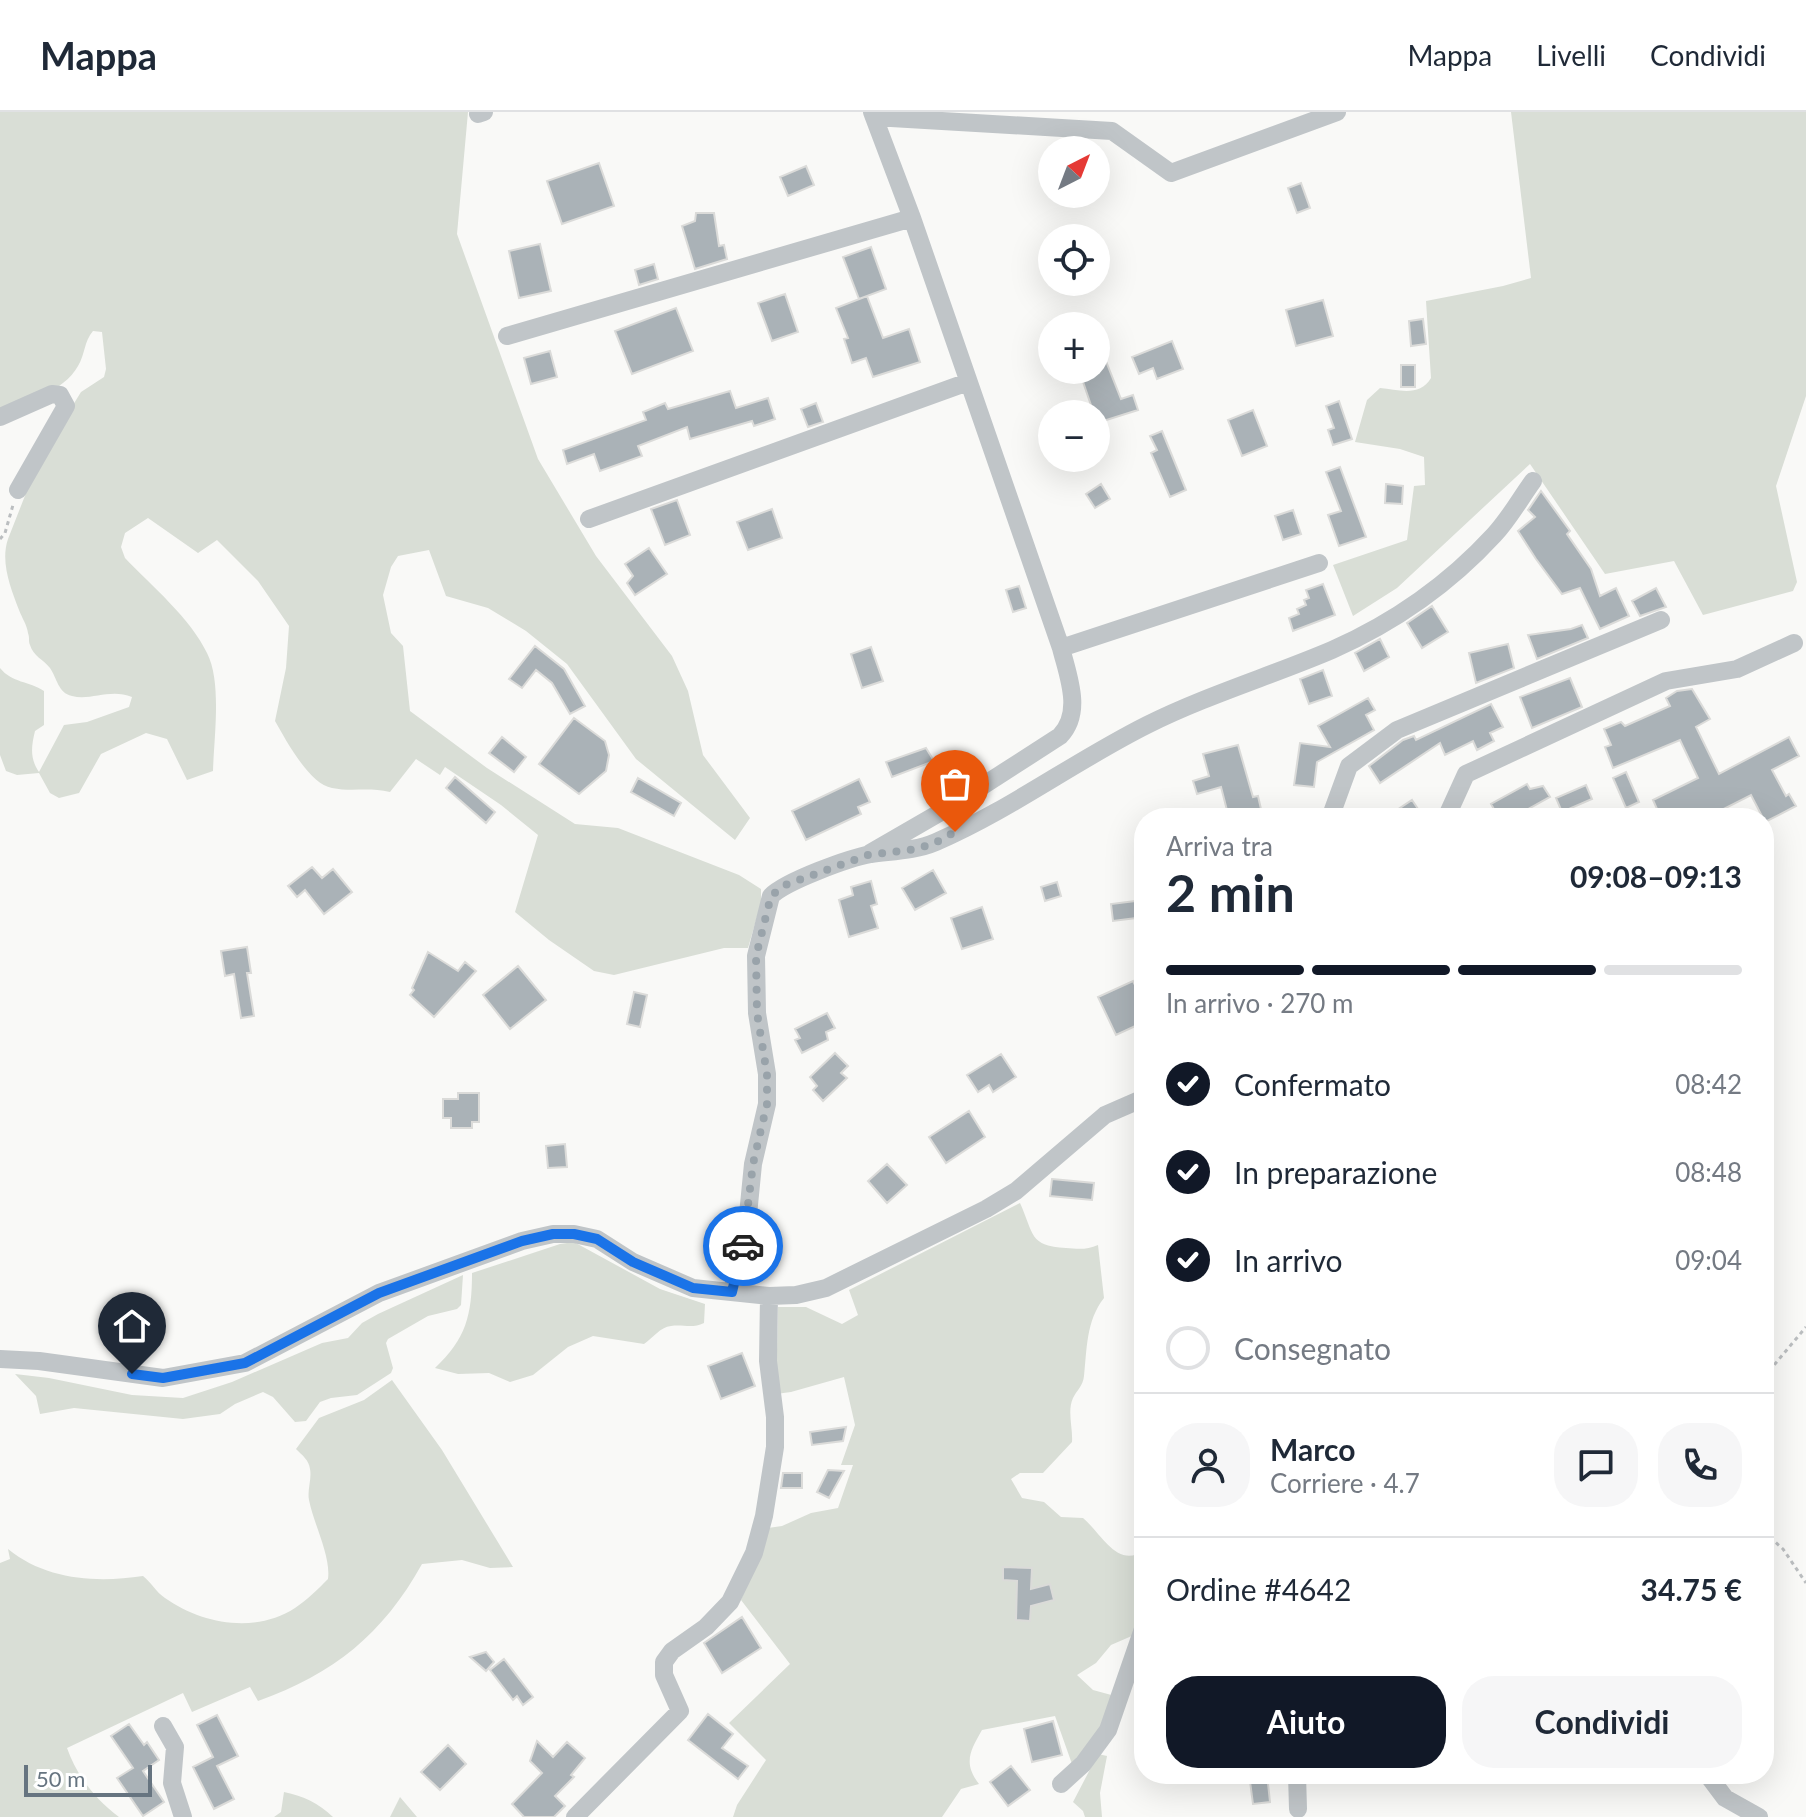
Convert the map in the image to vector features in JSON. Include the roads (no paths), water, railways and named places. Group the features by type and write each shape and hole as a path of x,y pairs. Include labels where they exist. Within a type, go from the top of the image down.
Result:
{"street":[{"path":"732,1292 746,1235 753,1164 767,1104 767,1074 757,1013 756,956 771,896 785,885 868,855 1060,736 1068,727 1072,697 1061,648 873,114 1112,131 1171,173 1337,112"},
{"path":"507,336 912,218"},
{"path":"589,519 968,382"},
{"path":"0,417 52,394 60,395 66,401 18,490"},
{"path":"868,855 933,844 1147,725 1332,650 1377,628 1438,588 1496,534 1533,481"},
{"path":"1061,648 1319,563"},
{"path":"1334,808 1349,766 1397,730 1661,620"},
{"path":"1451,808 1466,774 1666,681 1737,669 1794,643"},
{"path":"0,1359 39,1361 163,1378 245,1363 379,1293 522,1241 553,1234 597,1239 633,1262 693,1288 769,1296 796,1295 826,1288 986,1209 1016,1191 1105,1115 1134,1102"},
{"path":"575,1817 680,1711 664,1675 664,1662 672,1651 706,1627 730,1602 754,1553 764,1516 775,1447 775,1417 768,1361 769,1296"},
{"path":"1061,1784 1083,1764 1108,1730 1134,1655"},
{"path":"163,1726 175,1747 172,1783 183,1817"},
{"path":"1297,1784 1298,1809"},
{"path":"1714,1784 1725,1798 1759,1817"}]}
